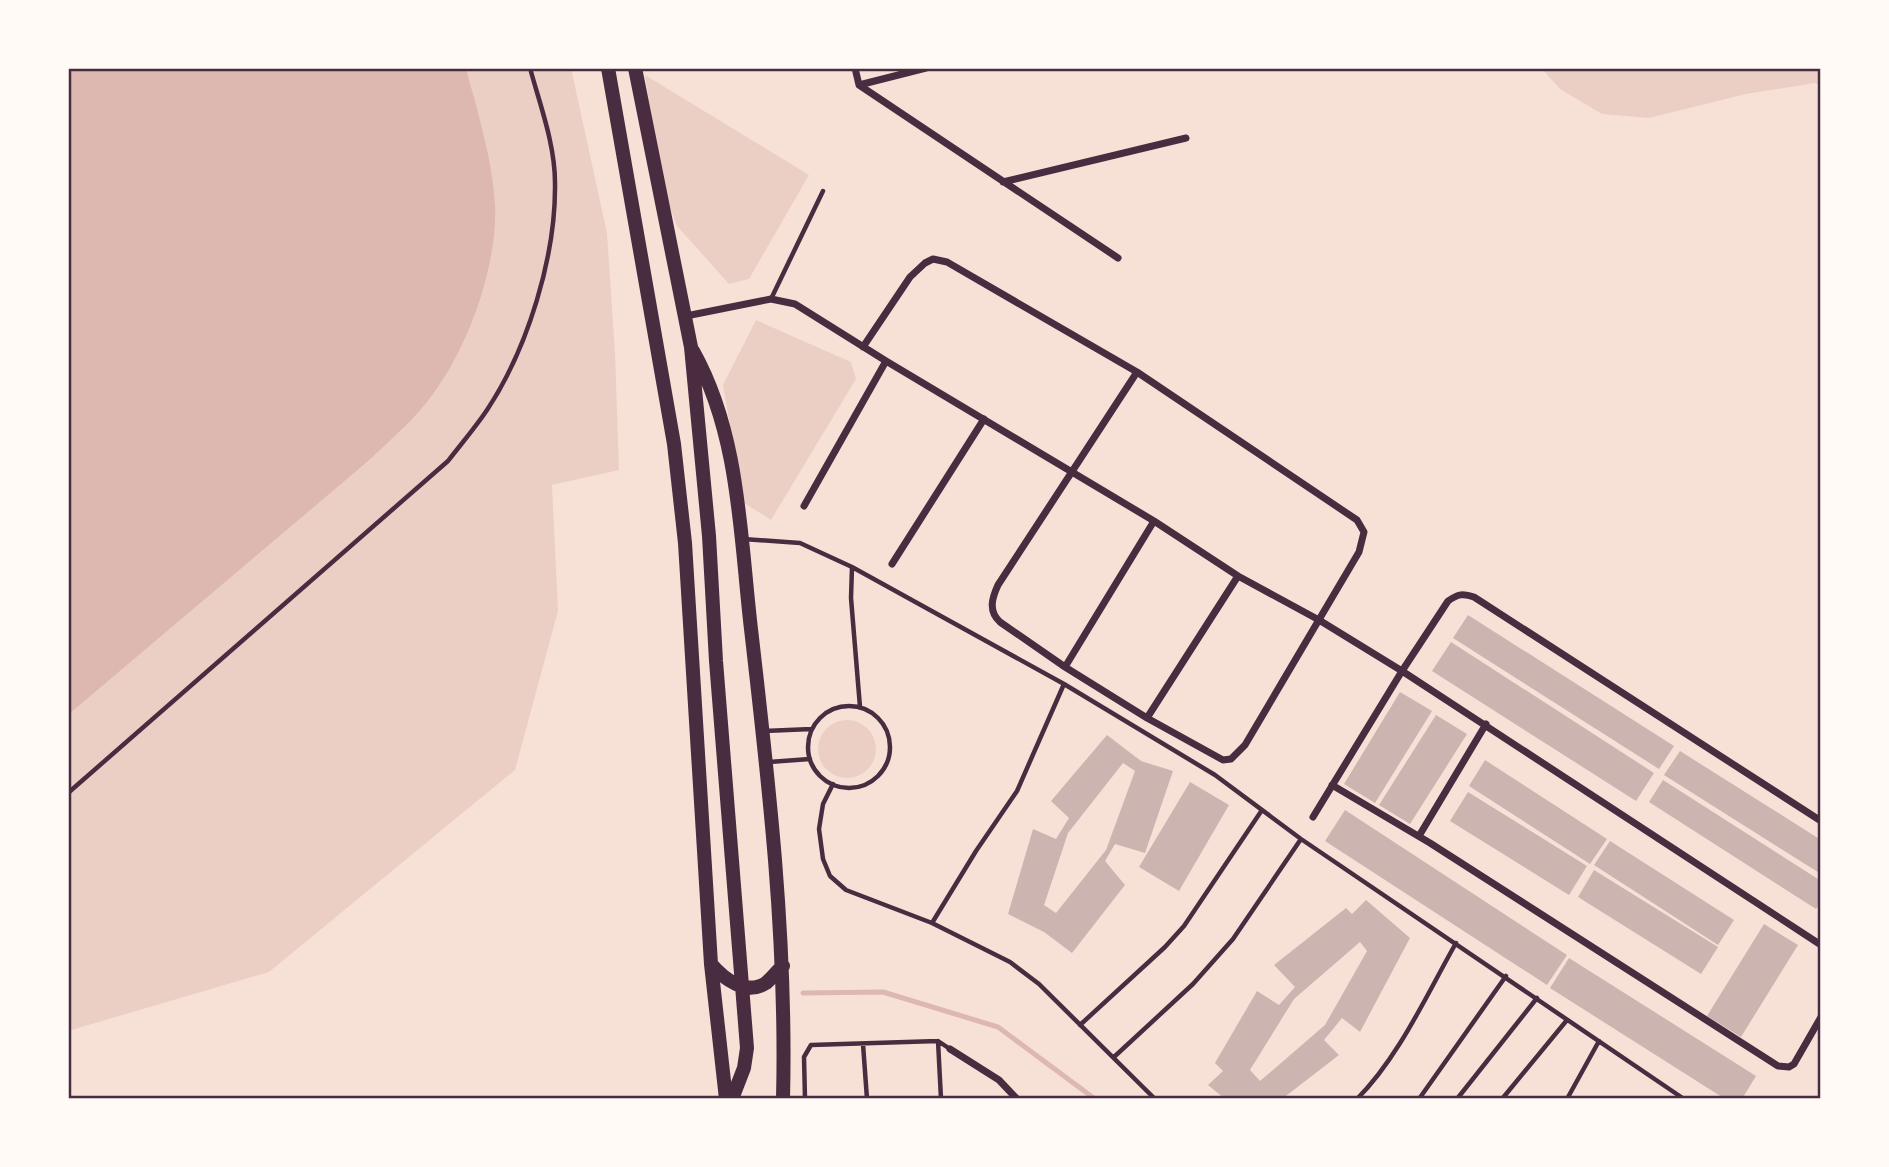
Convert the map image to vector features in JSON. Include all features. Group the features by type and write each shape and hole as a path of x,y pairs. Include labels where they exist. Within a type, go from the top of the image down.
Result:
{"highway":[{"path":"608,68 678,481 687,570 711,964 726,1099"},
{"path":"635,68 691,347 709,536 716,661 747,1048 744,1068 732,1099"},
{"path":"691,347 705,371 718,405 735,481 763,731 783,966 783,1099"},
{"path":"711,964 723,978 733,984 749,987 764,984 783,966"}],"street":[{"path":"855,68 859,85 1118,258"},
{"path":"859,85 926,68"},
{"path":"1003,183 1186,138"},
{"path":"863,347 910,277 933,259 947,262 1137,372 1357,520 1362,526 1364,541 1359,552 1245,745 1231,759 1223,760 1147,718 1065,667 995,617 992,604 998,585 1137,372"},
{"path":"686,316 771,299 795,304 1153,521 1237,576 1319,620 1402,671 1821,945"},
{"path":"804,506 886,361"},
{"path":"892,564 984,419"},
{"path":"1065,667 1153,521"},
{"path":"1147,718 1237,576"},
{"path":"1312,817 1448,601 1457,595 1465,594 1474,597 1821,821"},
{"path":"1419,836 1486,724"},
{"path":"1332,785 1419,836 1778,1066 1789,1067 1794,1064 1821,1017"},
{"path":"950,1049 999,1080 1017,1099"}],"lane":[{"path":"68,793 449,461 488,409 517,353 537,297 550,245 555,181 547,131 530,68"},
{"path":"771,299 823,191"},
{"path":"741,539 800,543 852,567 1064,684 1214,775 1301,839 1685,1099"},
{"path":"852,567 850,598 860,707"},
{"path":"932,923 1017,791 1064,684"},
{"path":"846,706 860,707 882,722 888,734 888,761 872,781 859,787 846,788 833,784 823,778 810,759 808,744 812,729 820,718 832,710 846,706"},
{"path":"763,731 812,729"},
{"path":"766,762 810,759"},
{"path":"833,784 823,804 819,829 830,876 846,890 932,923 1010,962 1040,984 1155,1099"},
{"path":"1080,1025 1165,947 1184,926 1262,810"},
{"path":"1114,1057 1193,984 1233,939 1301,839"},
{"path":"1357,1099 1373,1083 1391,1055 1456,943"},
{"path":"1419,1099 1506,976"},
{"path":"1457,1099 1536,998"},
{"path":"1502,1099 1567,1020"},
{"path":"938,1041 941,1099"},
{"path":"805,1099 804,1057 811,1045 938,1041 950,1049"},
{"path":"1567,1099 1599,1041"},
{"path":"863,1044 867,1099"}],"shaded area":[{"path":"68,68 466,68 488,153 495,204 495,227 492,252 479,304 446,375 426,404 366,463 68,715"},
{"path":"466,68 571,68 607,233 619,470 552,485 558,611 515,770 269,972 68,1031 68,715 404,428 495,207 485,141"},
{"path":"1541,68 1821,68 1821,85 1815,83 1746,94 1649,118 1602,114 1560,89"},
{"path":"645,75 809,175 749,279 729,284 677,226 662,186"},
{"path":"756,320 851,362 856,379 771,520 744,503 723,385"},
{"path":"841,720 853,720 868,728 876,743 876,755 868,770 853,778 841,778 826,770 818,755 818,743 826,728"}],"building":[{"path":"1468,615 1674,746 1659,769 1453,638"},
{"path":"1451,642 1654,773 1636,801 1432,671"},
{"path":"1400,692 1432,711 1375,803 1344,784"},
{"path":"1436,715 1467,734 1410,824 1379,805"},
{"path":"1107,735 1141,761 1173,771 1145,853 1115,844 1105,861 1125,885 1072,953 1044,932 1008,914 1033,829 1056,839 1069,818 1051,801","holes":["1123,763 1135,771 1106,850 1056,913 1044,905 1068,833"]},
{"path":"1680,751 1821,840 1821,874 1664,775"},
{"path":"1485,760 1607,839 1590,864 1469,786"},
{"path":"1663,780 1821,881 1821,902 1816,909 1649,802"},
{"path":"1190,782 1229,805 1179,891 1139,867"},
{"path":"1468,792 1587,866 1569,895 1450,821"},
{"path":"1345,810 1567,955 1547,985 1325,841"},
{"path":"1610,841 1734,920 1718,945 1594,865"},
{"path":"1594,870 1718,947 1701,974 1578,897"},
{"path":"1366,900 1410,938 1360,1032 1342,1018 1324,1040 1339,1055 1282,1099 1225,1099 1208,1085 1223,1071 1215,1063 1257,991 1279,1005 1295,987 1274,965 1346,908 1352,914","holes":["1360,942 1367,951 1325,1025 1260,1081 1250,1070 1294,999"]},
{"path":"1764,924 1798,945 1741,1037 1707,1016"},
{"path":"1569,958 1756,1076 1742,1099 1725,1099 1550,988"}],"waterway":[{"path":"803,993 883,992 998,1027 1095,1099"}]}
